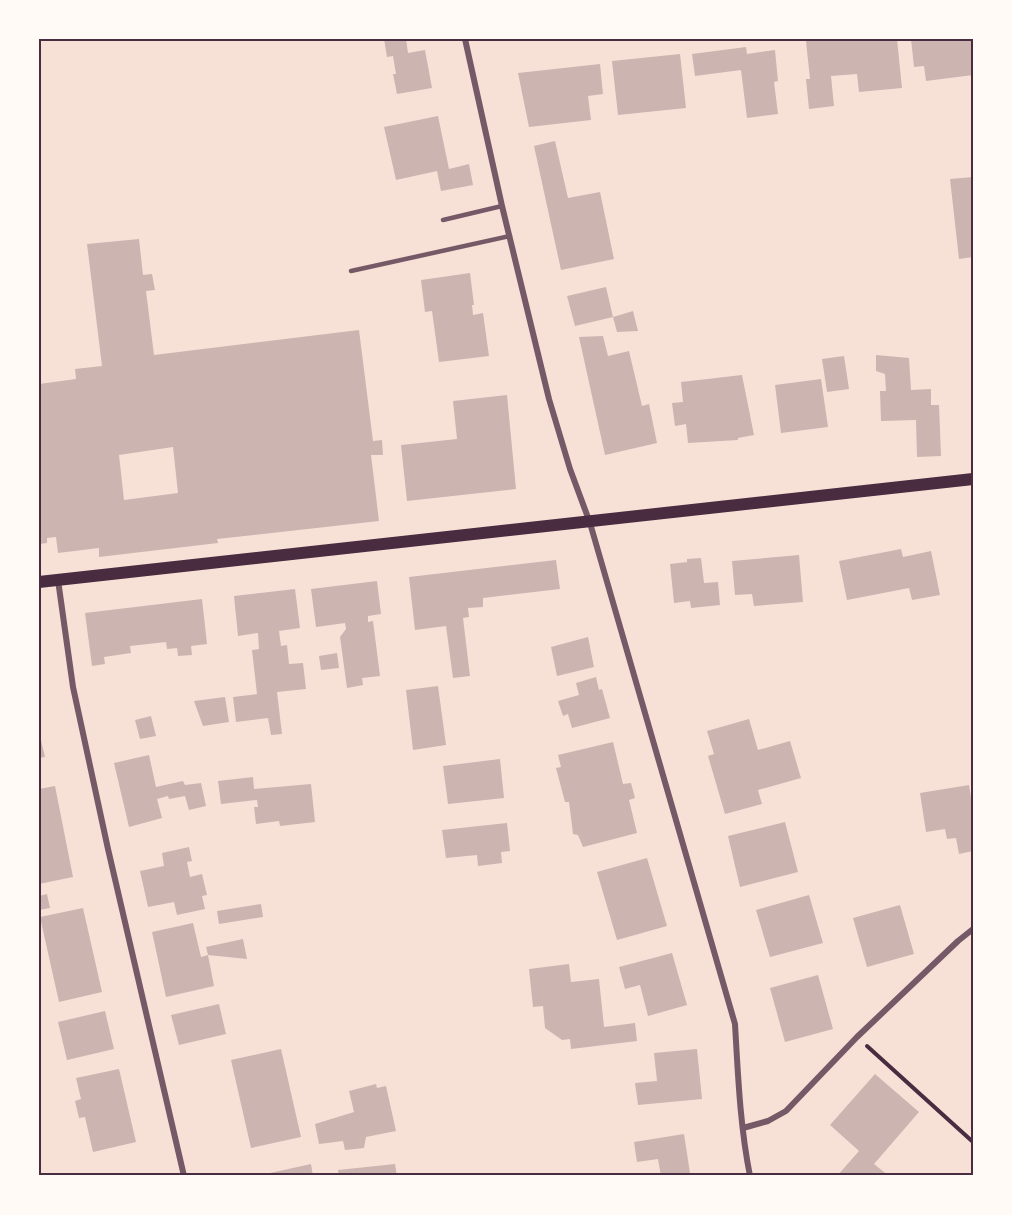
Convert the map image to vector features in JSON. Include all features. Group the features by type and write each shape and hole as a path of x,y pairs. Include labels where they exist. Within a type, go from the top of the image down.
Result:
{"main road":[{"path":"39,582 973,480"}],"street":[{"path":"465,39 530,327 557,431 590,523 735,1024 743,1128 750,1176"},
{"path":"58,580 76,698 184,1176"},
{"path":"743,1128 768,1121 786,1111 857,1037 973,929"}],"lane":[{"path":"443,220 502,206"},
{"path":"351,272 510,236"}],"path":[{"path":"857,1037 973,1142"}],"building":[{"path":"384,39 406,39 408,53 425,50 432,88 397,94 393,74 396,74 393,56 387,57"},
{"path":"897,39 902,88 859,92 857,74 831,76 834,106 809,109 806,79 810,79 806,41"},
{"path":"911,39 973,39 973,75 926,81 924,66 914,67"},
{"path":"746,47 747,54 775,50 778,81 774,82 778,114 747,118 741,70 695,76 692,54"},
{"path":"680,54 686,108 618,115 612,61"},
{"path":"600,64 603,94 588,96 591,120 529,127 518,73"},
{"path":"438,116 449,169 469,164 473,185 441,191 437,171 396,180 384,127"},
{"path":"555,141 568,198 600,192 614,259 561,270 534,146"},
{"path":"973,177 973,257 959,259 950,179"},
{"path":"139,239 143,275 152,274 155,290 146,291 154,355 359,330 373,441 382,440 383,455 371,455 379,521 217,539 218,543 99,557 99,548 58,553 56,537 47,538 47,543 39,544 39,384 76,379 75,369 102,366 87,244","holes":["173,447 178,493 124,500 119,455"]},
{"path":"470,273 473,315 483,313 489,356 439,362 432,311 425,312 421,280"},
{"path":"606,287 613,317 575,326 567,296"},
{"path":"633,311 638,331 617,332 613,317"},
{"path":"603,336 608,356 629,351 642,406 649,404 657,443 605,455 579,337"},
{"path":"876,355 909,358 911,390 931,389 931,405 939,405 941,456 917,457 916,420 881,421 880,391 886,391 885,374 876,371"},
{"path":"844,356 849,389 827,392 822,359"},
{"path":"742,375 754,435 738,438 738,440 688,443 686,424 675,426 672,403 683,402 681,382"},
{"path":"821,379 828,427 781,433 775,385"},
{"path":"507,395 516,489 407,501 401,445 457,439 453,401"},
{"path":"901,549 903,557 931,551 940,595 912,600 909,588 847,600 839,561"},
{"path":"799,555 803,602 754,606 752,594 735,595 732,561"},
{"path":"701,558 704,583 718,582 720,605 691,608 690,601 674,603 670,564"},
{"path":"556,560 560,589 483,598 483,607 468,608 469,617 463,618 470,676 453,678 446,626 415,630 409,577"},
{"path":"377,581 381,614 368,616 368,622 373,621 380,676 362,678 363,685 347,688 340,637 346,629 345,623 316,627 311,589"},
{"path":"295,589 300,628 279,631 281,646 287,645 289,664 303,663 306,689 277,692 282,734 271,735 268,718 236,722 233,697 257,694 252,650 259,649 258,633 238,636 234,596"},
{"path":"202,599 207,644 191,646 192,655 178,656 177,648 167,649 166,642 130,646 131,653 104,657 105,664 92,666 85,613"},
{"path":"588,637 594,667 557,676 551,647"},
{"path":"337,653 339,668 321,670 319,656"},
{"path":"596,677 599,690 602,689 610,718 572,728 568,714 563,716 558,701 579,695 576,683"},
{"path":"438,686 446,745 413,750 406,690"},
{"path":"225,697 229,722 203,726 194,701"},
{"path":"151,716 156,736 140,739 135,720"},
{"path":"749,719 758,750 790,741 801,778 758,790 762,804 725,814 708,756 714,754 707,731"},
{"path":"39,732 45,757 39,758"},
{"path":"613,742 623,784 631,783 635,798 629,800 637,833 583,847 578,835 573,834 569,802 565,802 556,768 561,767 558,755"},
{"path":"149,755 156,787 183,781 185,785 201,783 206,806 189,810 185,796 169,799 168,796 157,799 162,818 129,827 114,763"},
{"path":"500,759 504,798 448,804 443,766"},
{"path":"253,777 254,789 311,784 315,822 280,826 279,821 256,824 254,807 258,807 257,800 221,804 218,781"},
{"path":"969,785 973,810 973,851 959,854 956,838 947,839 945,829 926,832 920,793"},
{"path":"55,786 73,877 39,884 39,789"},
{"path":"785,822 798,872 740,887 728,836"},
{"path":"507,823 510,851 501,852 502,863 478,866 477,855 446,858 442,830"},
{"path":"189,847 192,861 187,862 190,877 202,874 207,895 202,896 205,909 177,915 174,902 148,907 140,871 164,866 162,853"},
{"path":"647,858 667,926 617,940 597,872"},
{"path":"47,894 50,908 39,910 39,896"},
{"path":"809,895 823,943 770,957 756,910"},
{"path":"261,904 263,917 219,924 217,911"},
{"path":"900,905 914,954 867,967 853,918"},
{"path":"83,908 102,992 59,1002 40,917"},
{"path":"193,923 201,957 208,955 214,986 166,997 152,932"},
{"path":"243,939 247,959 208,955 206,947"},
{"path":"672,953 687,1005 648,1016 640,985 625,989 619,967"},
{"path":"569,964 571,982 599,979 604,1027 635,1023 637,1041 571,1049 570,1039 562,1040 545,1028 543,1006 533,1007 529,969"},
{"path":"818,975 833,1029 785,1042 770,988"},
{"path":"219,1004 226,1034 179,1045 171,1015"},
{"path":"105,1011 114,1049 67,1060 58,1022"},
{"path":"281,1049 301,1137 251,1148 231,1060"},
{"path":"697,1049 702,1099 638,1105 635,1083 657,1081 654,1053"},
{"path":"119,1069 136,1142 93,1152 85,1117 79,1118 75,1101 81,1099 76,1078"},
{"path":"875,1074 919,1112 874,1164 889,1176 837,1176 859,1151 830,1125"},
{"path":"376,1084 377,1088 386,1086 396,1131 366,1137 364,1148 345,1150 343,1141 319,1144 315,1124 354,1112 349,1091"},
{"path":"684,1134 690,1173 661,1176 658,1159 637,1162 634,1142"},
{"path":"311,1164 313,1176 261,1176 261,1175"},
{"path":"395,1164 397,1176 339,1176 338,1170"}]}
